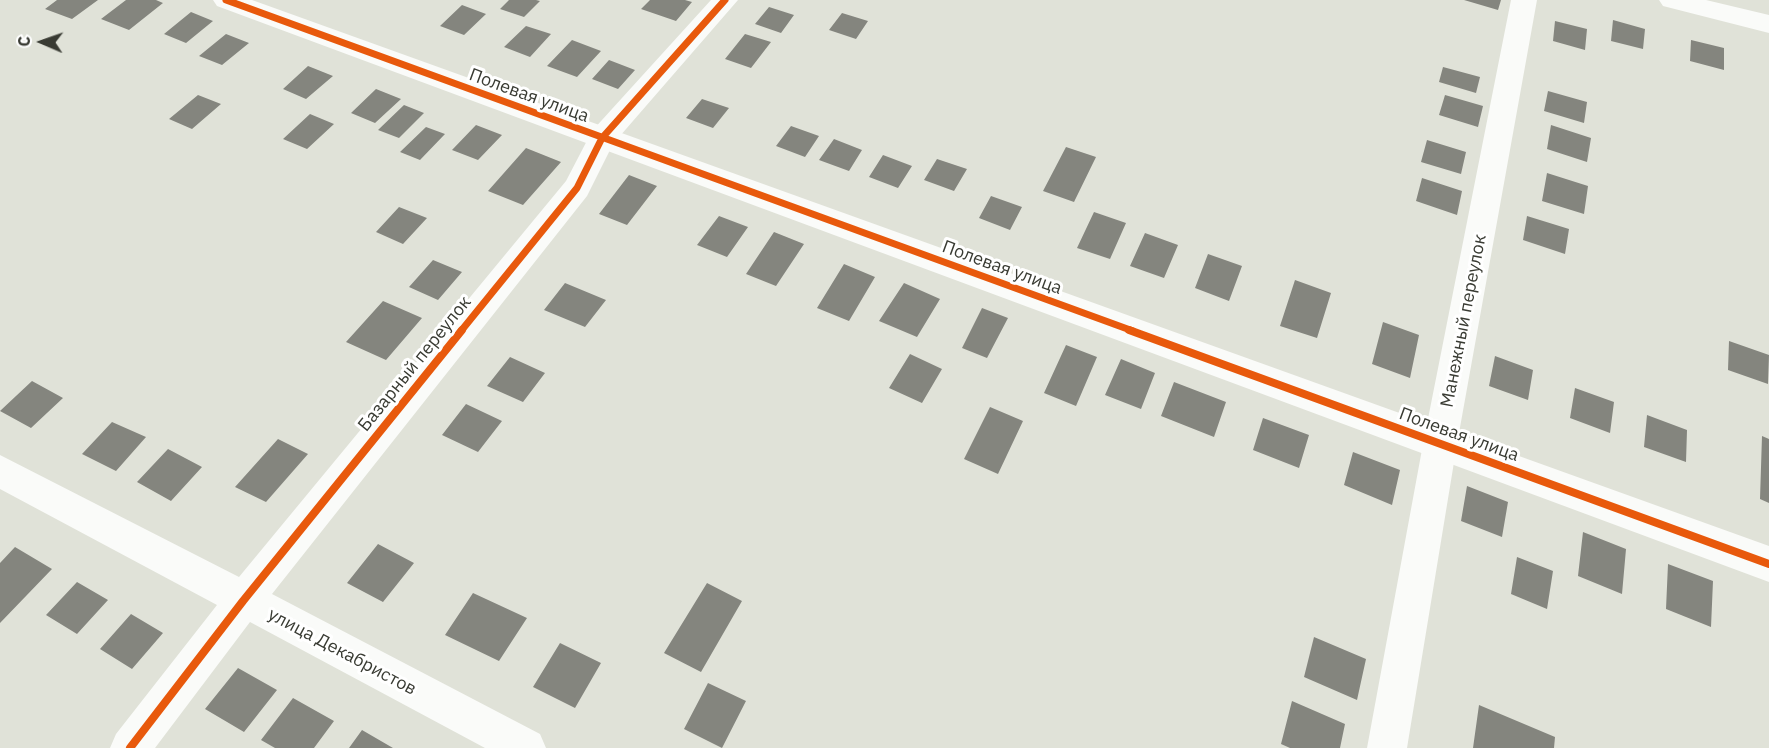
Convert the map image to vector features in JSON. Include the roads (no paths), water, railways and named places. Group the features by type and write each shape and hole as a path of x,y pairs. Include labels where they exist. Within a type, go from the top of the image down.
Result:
{"street":[{"name":"Полевая улица","path":"225,0 1769,564"},
{"name":"Базарный переулок","path":"129,748 243,601 577,188 602,138 725,0"},
{"name":"Манежный переулок","path":"1387,748 1440,444 1524,0"},
{"path":"1672,0 1769,24"},
{"name":"улица Декабристов","path":"0,471 526,748"}]}
